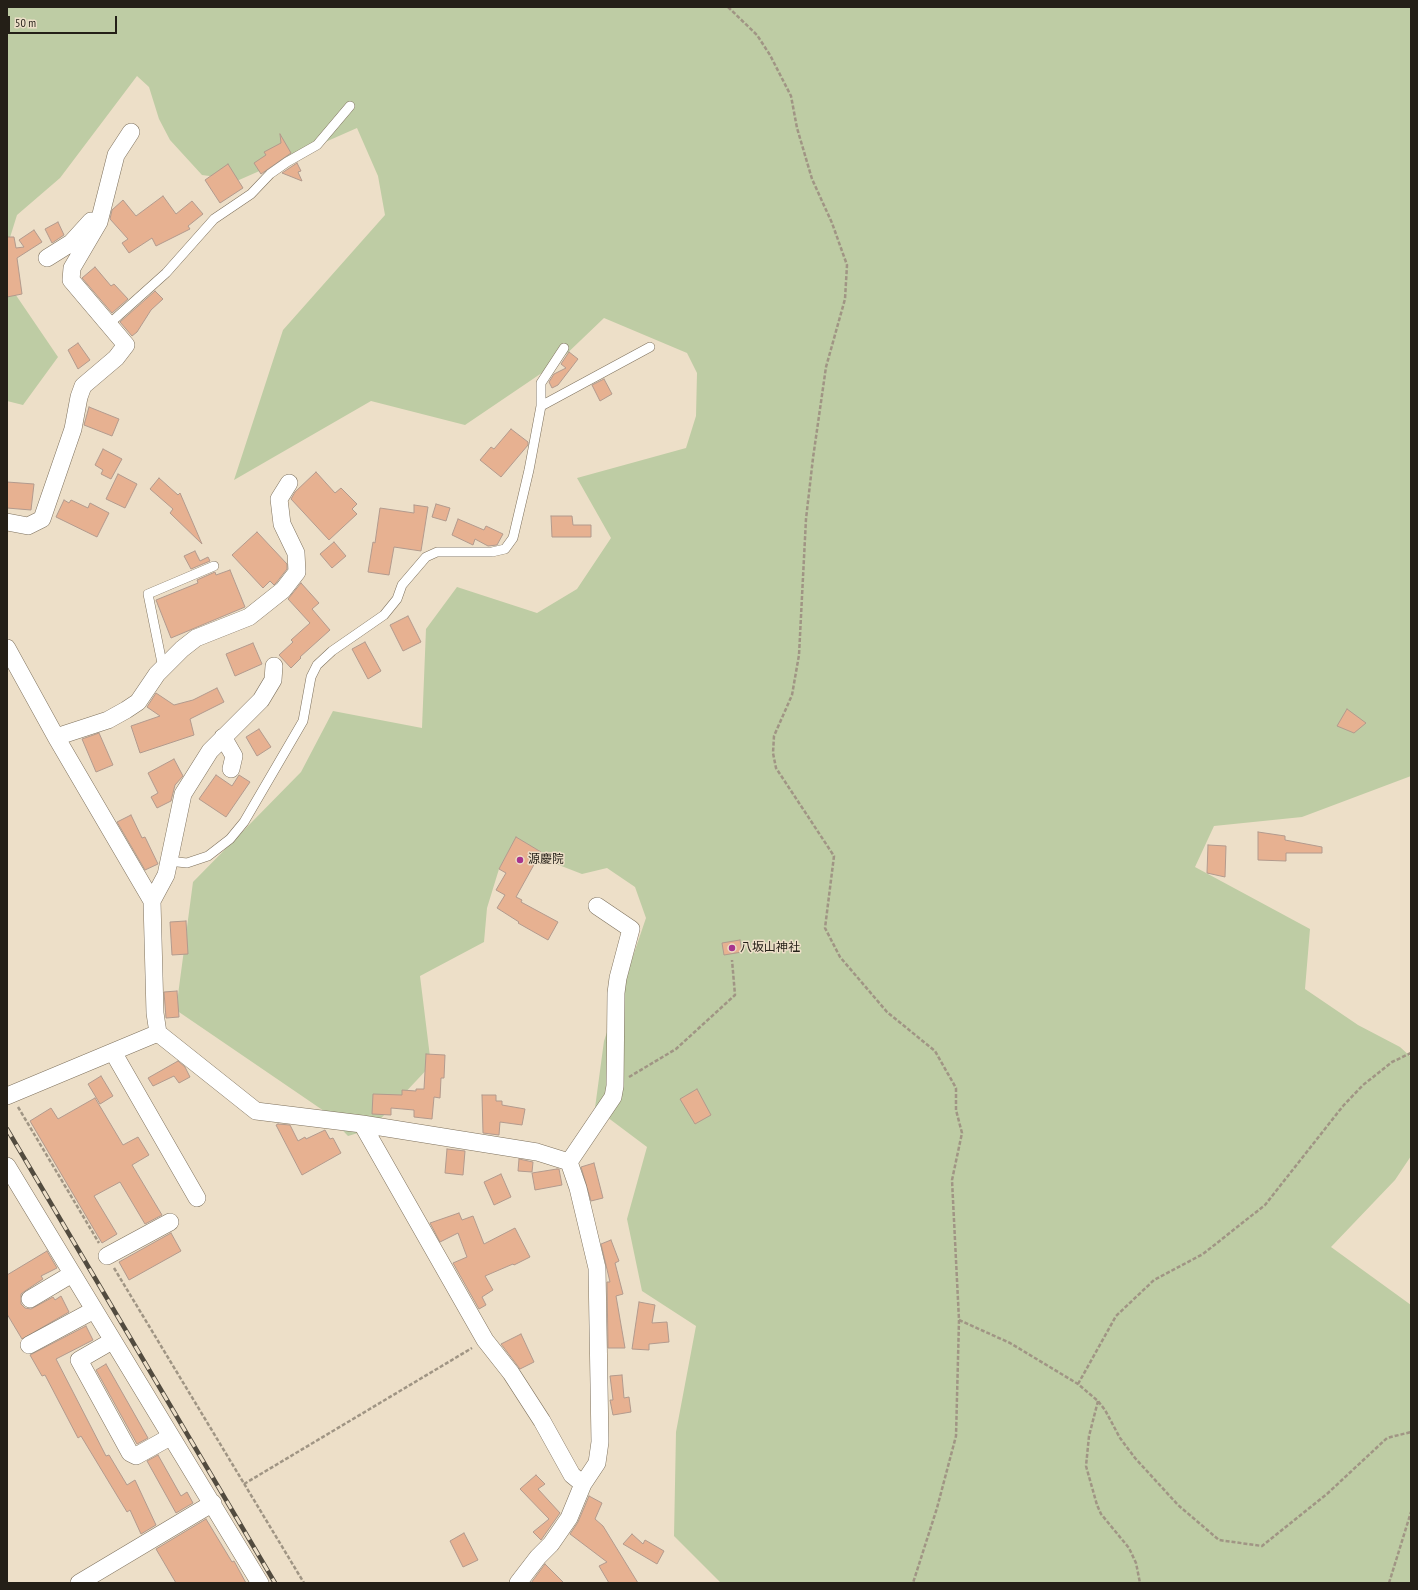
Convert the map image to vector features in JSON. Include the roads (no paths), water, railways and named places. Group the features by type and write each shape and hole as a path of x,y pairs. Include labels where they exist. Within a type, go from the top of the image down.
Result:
{"street":[{"path":"7,522 28,526 42,519 73,429 79,397 83,386 116,358 126,344 71,280 72,268 99,222 105,204 116,155 131,132"},
{"path":"48,258 71,243 105,204"},
{"path":"56,737 108,720 126,710 138,702 163,668 182,649 196,638 249,617 283,590 296,572 296,553 282,524 279,499 289,483"},
{"path":"7,648 56,737 152,901 155,1013 158,1033 256,1111 362,1124 537,1152 569,1162"},
{"path":"152,901 166,875 183,794 210,751 222,737 260,700 273,680 274,666"},
{"path":"222,737 234,756 231,769"},
{"path":"569,1162 613,1096 615,1086 616,993 618,978 631,929 597,906"},
{"path":"9,1096 158,1033"},
{"path":"112,1052 197,1198"},
{"path":"362,1124 485,1340 511,1374 534,1409 572,1475 583,1484"},
{"path":"518,1583 538,1557 551,1544 569,1518 583,1484 596,1463 600,1442 597,1268 578,1188 569,1162"},
{"path":"7,1166 170,1437 213,1503 260,1583"},
{"path":"107,1256 170,1222"},
{"path":"30,1299 72,1274"},
{"path":"29,1345 94,1310"},
{"path":"112,1341 79,1360 130,1453 136,1456 170,1437"},
{"path":"79,1583 213,1503"}],"lane":[{"path":"109,324 166,273 214,219 250,194 276,170 317,145 350,106"},
{"path":"541,406 650,347"},
{"path":"168,861 187,863 208,856 235,834 244,822 303,721 311,677 317,665 332,652 384,615 397,599 402,585 426,557 438,552 492,552 506,549 513,538 541,406 541,383 564,348"},
{"path":"163,668 148,594 214,566"}],"railway":[{"path":"7,1129 275,1583"}],"place":[{"name":"源慶院","path":"520,860"},
{"name":"八坂山神社","path":"732,948"}]}
